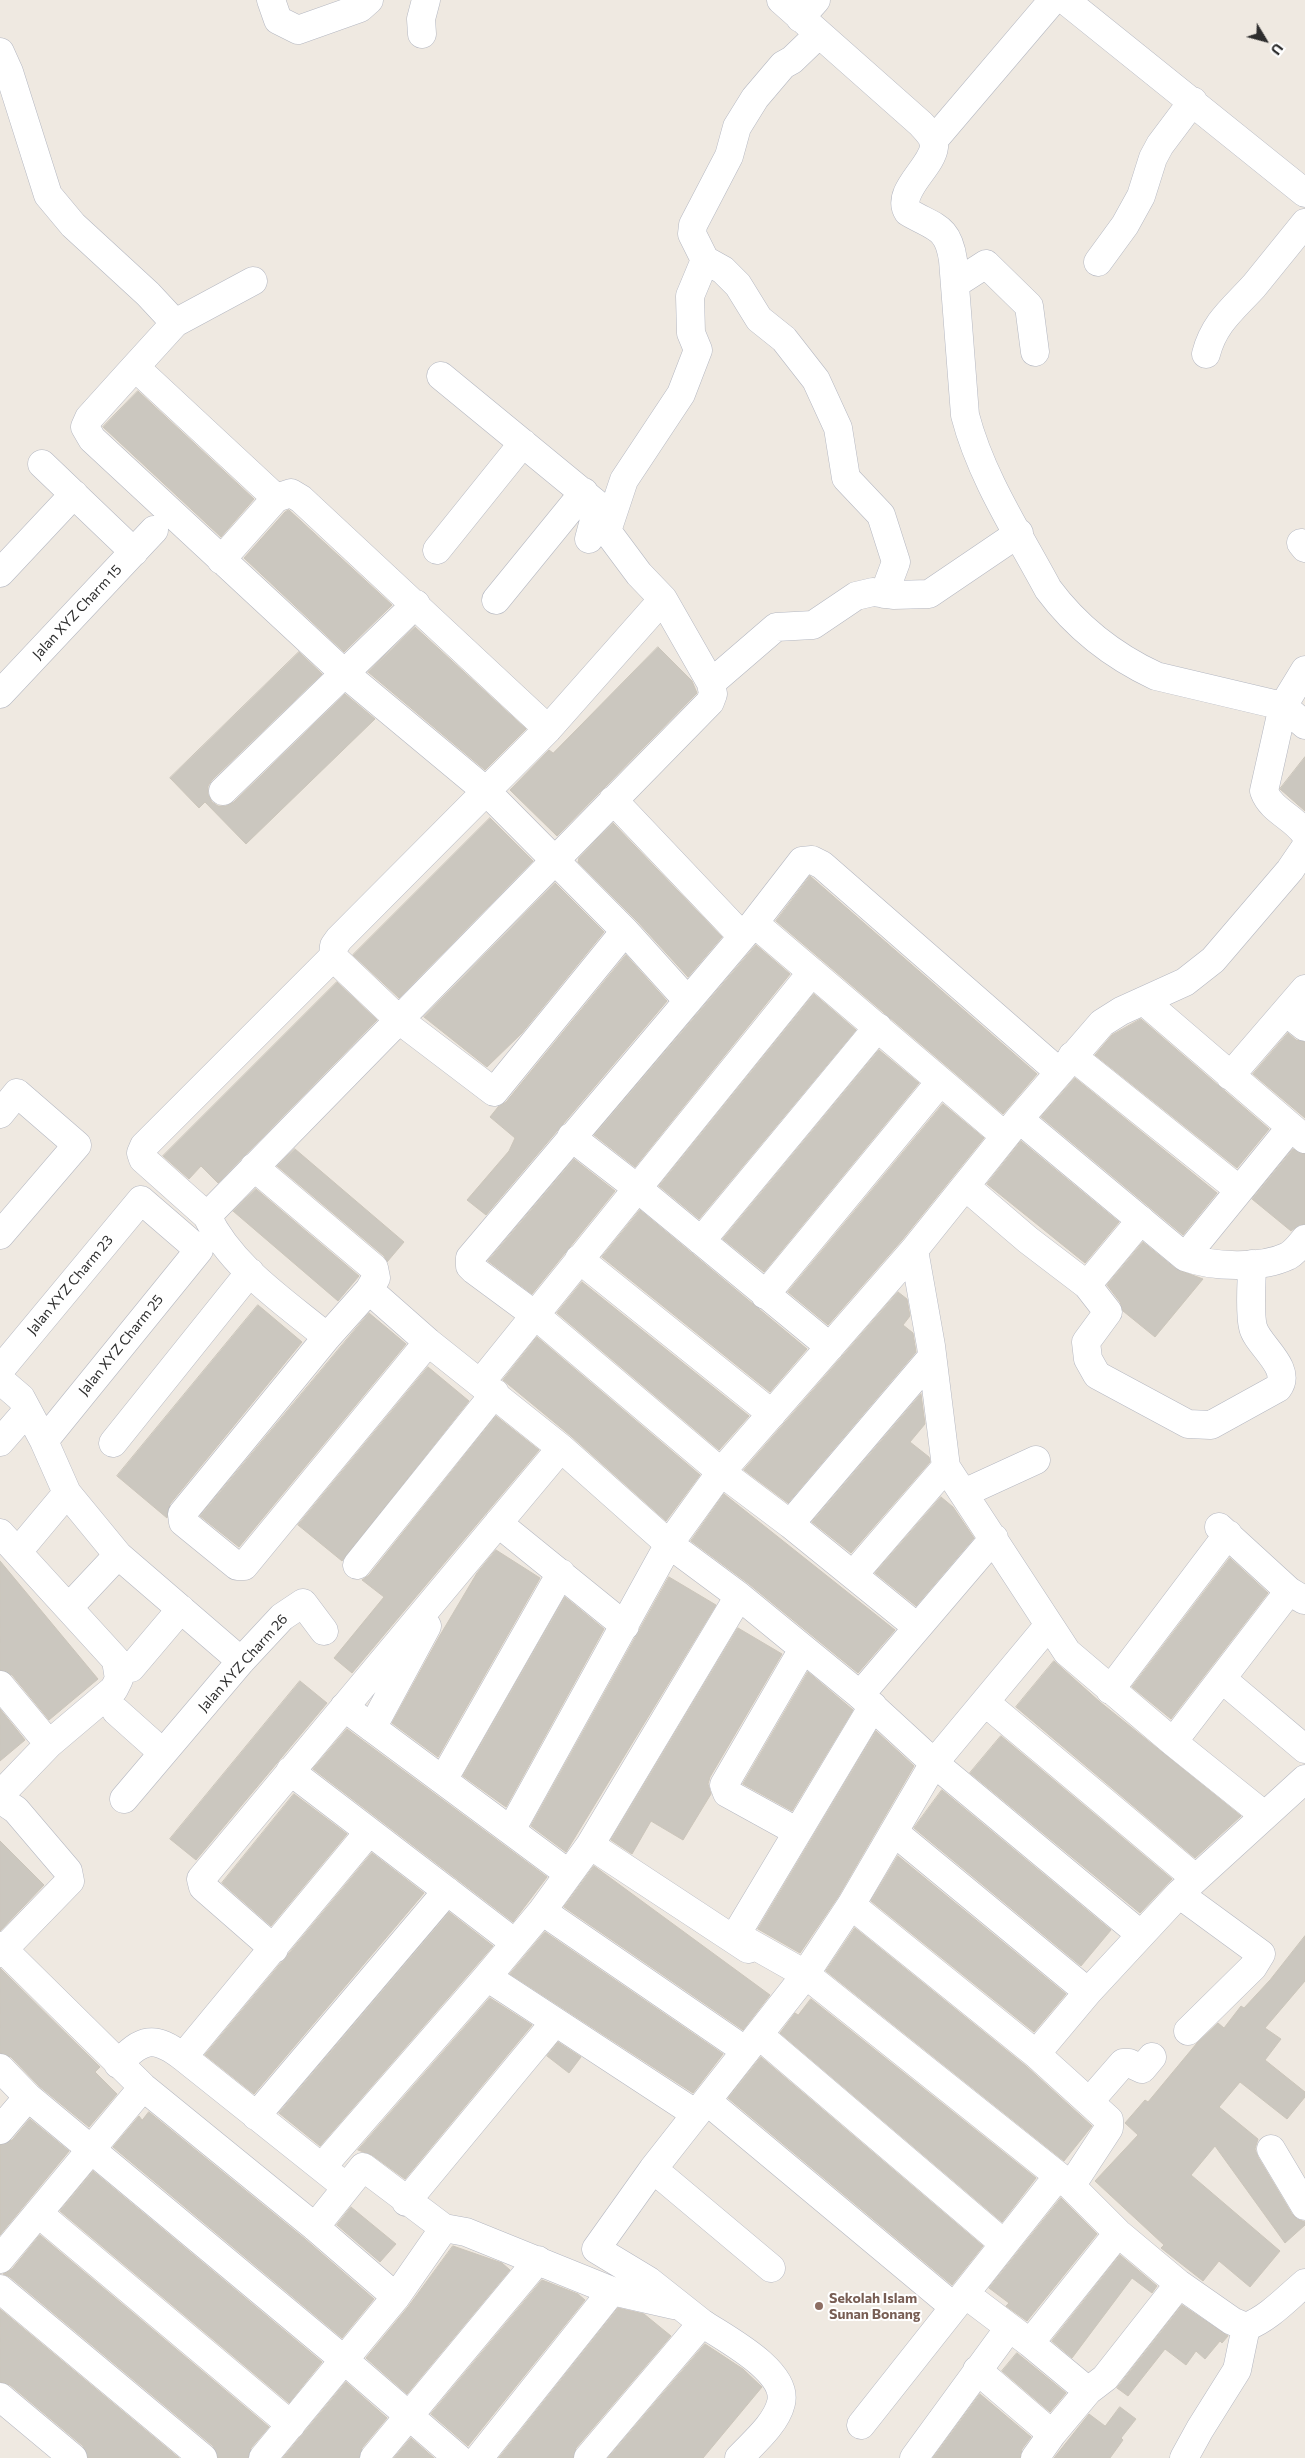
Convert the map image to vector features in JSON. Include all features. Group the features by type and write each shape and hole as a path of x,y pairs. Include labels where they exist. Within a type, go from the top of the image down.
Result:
{"street":[{"path":"271,0 278,20 298,30 360,8 368,0"},
{"path":"422,34 421,19 426,0"},
{"path":"934,141 1052,0"},
{"path":"1065,0 1193,101 1305,193"},
{"path":"803,13 921,124 934,141 931,155 906,197 905,207 908,212 943,232 950,233 961,239 1029,306 1035,352"},
{"path":"803,13 792,60 783,65 755,98 737,127 729,156 693,225 692,234 705,260 723,270 738,285 759,320 784,339 816,380 838,428 846,478 881,515 896,562 884,594"},
{"path":"0,52 9,72 48,195 73,225 154,299 175,323"},
{"path":"1098,262 1125,225 1141,196 1153,158 1160,144 1193,101"},
{"path":"1206,354 1215,329 1305,223"},
{"path":"943,232 951,246 966,415 971,436 980,462 1048,589 1062,608 1094,639 1122,660 1156,676 1283,706 1305,725"},
{"path":"207,1216 554,859 710,702 713,694 711,683 663,599 639,574 607,531 624,480 681,394 698,350 691,333 690,296 705,260"},
{"path":"955,284 986,264"},
{"path":"254,281 175,323 89,418 84,426 86,433 220,560 343,672 486,791 625,932 688,1001"},
{"path":"135,368 276,498"},
{"path":"441,376 598,505 589,539"},
{"path":"437,550 523,443"},
{"path":"42,464 134,552"},
{"path":"496,600 584,492"},
{"path":"220,560 276,498 291,493 301,499 416,604 548,729"},
{"path":"0,573 74,494"},
{"path":"563,518 614,559 639,574"},
{"name":"Jalan XYZ Charm 15","path":"0,694 154,530"},
{"path":"711,683 776,627 813,625 856,596 873,592 884,594 929,594 1019,534"},
{"path":"327,1337 250,1272 219,1237 207,1216 144,1158 142,1150 333,957 334,946 339,939 548,729 663,599"},
{"path":"223,791 343,672 416,604"},
{"path":"1305,670 1283,706 1264,791 1270,803 1301,827 1305,834"},
{"path":"613,800 748,930 812,972 940,1082 1012,1127 1141,1220 1184,1257 1204,1264 1252,1264 1287,1256 1305,1239"},
{"path":"511,1830 669,1544 721,1472 914,1250 1012,1127 1102,1022 1185,982 1214,960 1290,870 1305,848"},
{"path":"918,1627 790,1524 721,1472 535,1315 474,1270 470,1266 470,1258 748,930 802,861 816,861 1065,1064 1238,1189"},
{"path":"333,957 398,1019 491,1092 496,1092 625,932"},
{"path":"357,1565 488,1388 535,1315 812,972"},
{"path":"1230,1076 1295,1020 1305,989"},
{"path":"1144,1001 1298,1133 1238,1189 1184,1257"},
{"path":"700,1241 878,1027"},
{"path":"765,1295 940,1082"},
{"path":"0,1235 77,1145 8,1104"},
{"path":"571,1137 637,1188 830,1347"},
{"path":"254,1167 374,1268 376,1278 369,1290 327,1337 182,1514 182,1522 238,1567 244,1566 428,1342"},
{"path":"966,1187 1028,1240 1087,1285 1108,1312 1086,1342 1088,1359 1096,1375 1188,1424 1211,1425 1278,1388 1281,1384 1281,1371 1253,1327 1252,1264"},
{"name":"Jalan XYZ Charm 23","path":"0,1370 140,1200 199,1250"},
{"path":"1087,1285 1141,1220"},
{"name":"Jalan XYZ Charm 25","path":"44,1441 199,1250"},
{"path":"914,1250 932,1357 946,1467 994,1538 1048,1626 1067,1652 1110,1690 1264,1815"},
{"path":"579,1259 772,1414"},
{"path":"113,1443 250,1272"},
{"path":"369,1290 428,1342 561,1448 669,1544 739,1596 866,1701 934,1763 1140,1934"},
{"path":"790,1524 932,1357"},
{"path":"0,1380 21,1398 44,1441 67,1493 118,1555 241,1661"},
{"path":"0,1442 27,1411"},
{"path":"274,1949 203,1888 200,1879 561,1448"},
{"path":"964,1493 1036,1460"},
{"path":"853,1575 946,1467"},
{"path":"26,1542 67,1493"},
{"path":"498,1523 625,1626"},
{"path":"1110,1690 1224,1530 1297,1596 1222,1679 1173,1742"},
{"path":"0,1533 116,1660 119,1679 114,1689 49,1744 0,1795"},
{"path":"994,1538 918,1627 866,1701 796,1831 736,1935 803,1978 1065,2181 1118,2233 1179,2284 1232,2321 1246,2328"},
{"path":"73,1603 118,1555"},
{"path":"443,1780 561,1573"},
{"path":"372,1728 452,1578"},
{"path":"322,2167 542,1911 590,1845 739,1596"},
{"name":"Jalan XYZ Charm 26","path":"124,1798 241,1661 282,1617 303,1603 324,1631"},
{"path":"131,1668 181,1609"},
{"path":"585,2280 596,2249 653,2168 803,1978 851,1905 934,1763 986,1703 1048,1626"},
{"path":"796,1831 727,1793 724,1785 803,1649"},
{"path":"1222,1679 1305,1749"},
{"path":"0,1685 49,1744"},
{"path":"986,1703 1261,1954 1253,1967 1188,2031"},
{"path":"344,1707 569,1874"},
{"path":"116,1711 163,1753"},
{"path":"290,1771 368,1833 515,1943"},
{"path":"1036,2054 1140,1934 1187,1886 1305,1779"},
{"path":"0,1799 16,1810 68,1871 70,1881 1,1949 143,2087 315,2227 396,2297"},
{"path":"894,1832 1088,1992"},
{"path":"183,2056 274,1949 368,1833"},
{"path":"590,1845 803,1978"},
{"path":"256,2116 447,1891"},
{"path":"851,1905 1036,2054 1109,2120 1109,2128 1065,2181 1003,2243 861,2425"},
{"path":"542,1911 752,2043 1003,2243"},
{"path":"487,1977 555,2022 701,2107 959,2300 1020,2336 1088,2391"},
{"path":"406,2202 555,2022"},
{"path":"118,2064 134,2047 146,2041 162,2043 183,2056 347,2187"},
{"path":"1090,2102 1123,2063 1129,2062 1142,2069 1152,2057"},
{"path":"0,2068 15,2104 90,2151 343,2359 458,2458"},
{"path":"0,2259 143,2087"},
{"path":"0,2130 15,2104"},
{"path":"1271,2149 1305,2206"},
{"path":"315,2227 360,2170 367,2168 406,2202 444,2228 466,2232 612,2291 694,2315"},
{"path":"653,2168 771,2268"},
{"path":"38,2213 291,2425"},
{"path":"263,2458 396,2297 444,2228"},
{"path":"914,2458 977,2370 1020,2336 1118,2233"},
{"path":"596,2249 649,2281 769,2369 783,2392 781,2405 767,2427 739,2458"},
{"path":"374,2458 538,2260"},
{"path":"1246,2328 1265,2318 1305,2283"},
{"path":"1035,2458 1052,2434 1088,2391 1106,2378 1179,2284"},
{"path":"0,2289 203,2458"},
{"path":"479,2458 612,2291"},
{"path":"588,2458 694,2315"},
{"path":"1184,2458 1200,2428 1237,2370 1246,2328"},
{"path":"977,2370 1052,2434"},
{"path":"0,2397 61,2454"}],"building":[{"path":"138,391 254,499 221,537 103,427"},
{"path":"289,510 392,605 344,652 244,558 285,512"},
{"path":"415,627 526,729 485,770 368,672"},
{"path":"658,647 692,681 697,693 557,836 510,790 549,750 553,753"},
{"path":"299,652 322,674 212,780 208,786 208,794 212,802 218,806 226,806 234,802 345,694 375,719 246,844 205,802 199,808 170,778"},
{"path":"1305,757 1305,811 1280,789"},
{"path":"490,818 533,861 399,998 353,955"},
{"path":"613,823 722,937 688,977 637,921 578,862 579,858"},
{"path":"810,876 1037,1074 1003,1114 776,921"},
{"path":"555,883 604,932 522,1033 487,1067 424,1017"},
{"path":"756,945 790,974 635,1167 594,1135"},
{"path":"626,955 667,1001 486,1215 467,1200 509,1151 515,1138 490,1117 498,1107 506,1102"},
{"path":"337,982 377,1020 218,1183 201,1166 189,1179 163,1156"},
{"path":"814,994 856,1030 699,1219 659,1186"},
{"path":"1141,1019 1269,1129 1237,1168 1095,1055 1112,1035"},
{"path":"1288,1033 1296,1040 1305,1042 1305,1118 1253,1074"},
{"path":"879,1050 919,1083 764,1272 723,1239"},
{"path":"1075,1078 1217,1193 1183,1235 1041,1117"},
{"path":"943,1104 984,1138 902,1240 828,1325 788,1292"},
{"path":"1021,1141 1119,1222 1085,1263 987,1184"},
{"path":"295,1149 404,1242 387,1262 384,1256 277,1166"},
{"path":"1293,1149 1305,1154 1305,1224 1299,1225 1291,1231 1252,1199"},
{"path":"574,1159 615,1191 532,1294 488,1261"},
{"path":"256,1189 359,1276 338,1301 233,1211"},
{"path":"640,1210 807,1349 770,1392 602,1257"},
{"path":"1143,1242 1176,1269 1203,1279 1155,1337 1123,1311 1120,1302 1107,1285"},
{"path":"582,1282 749,1416 719,1450 557,1313"},
{"path":"898,1292 907,1299 910,1316 903,1325 913,1333 916,1352 788,1503 744,1470"},
{"path":"258,1305 302,1342 170,1504 167,1518 117,1476"},
{"path":"369,1313 406,1344 239,1547 200,1516"},
{"path":"537,1337 700,1475 666,1521 571,1436 503,1380"},
{"path":"428,1367 469,1401 342,1561 298,1525"},
{"path":"921,1394 925,1424 910,1442 929,1457 930,1462 851,1553 812,1522"},
{"path":"496,1416 539,1450 352,1673 334,1658 384,1597 362,1580 369,1575"},
{"path":"724,1494 895,1630 858,1673 749,1584 691,1541"},
{"path":"941,1497 953,1507 974,1538 916,1606 875,1573"},
{"path":"496,1550 540,1578 438,1757 392,1723 439,1637 477,1573"},
{"path":"1230,1558 1268,1593 1171,1719 1132,1687"},
{"path":"0,1561 98,1679 49,1720 12,1675 0,1670"},
{"path":"669,1577 716,1605 566,1852 531,1826"},
{"path":"565,1597 604,1629 506,1807 463,1776"},
{"path":"738,1628 782,1654 710,1777 708,1784 711,1794 683,1840 651,1821 632,1854 611,1840"},
{"path":"1054,1661 1100,1702 1241,1816 1195,1858 1016,1707"},
{"path":"808,1672 853,1710 792,1811 743,1784"},
{"path":"300,1681 327,1703 196,1860 170,1839"},
{"path":"0,1709 25,1740 0,1761"},
{"path":"347,1729 547,1877 513,1922 313,1769"},
{"path":"876,1731 914,1766 838,1897 800,1953 758,1929"},
{"path":"1001,1736 1172,1879 1140,1913 970,1773"},
{"path":"942,1790 1111,1930 1081,1966 914,1828"},
{"path":"294,1794 347,1834 271,1926 222,1883"},
{"path":"0,1841 44,1885 0,1931"},
{"path":"372,1853 424,1893 254,2094 205,2055"},
{"path":"898,1856 1066,1994 1034,2032 871,1901"},
{"path":"594,1866 770,1995 743,2030 564,1907"},
{"path":"449,1912 493,1946 320,2146 279,2113"},
{"path":"855,1928 1026,2066 1092,2126 1064,2161 826,1971"},
{"path":"545,1932 723,2054 693,2093 510,1974"},
{"path":"1305,1936 1305,1981 1265,2028 1281,2039 1265,2060 1305,2092 1305,2097 1287,2119 1240,2082 1219,2107 1258,2139 1255,2149 1258,2157 1292,2214 1297,2219 1305,2222 1305,2225 1285,2243 1215,2146 1191,2175 1280,2251 1250,2287 1219,2261 1203,2281 1161,2248 1164,2245 1095,2181 1138,2135 1125,2123 1145,2100 1148,2102 1197,2043 1218,2023 1224,2028 1241,2006 1244,2008 1270,1980"},
{"path":"0,1968 100,2067 95,2072 117,2094 89,2127 39,2086 11,2057 0,2053"},
{"path":"490,1998 532,2025 405,2179 372,2155 358,2150"},
{"path":"811,1999 1036,2178 1002,2222 780,2033 795,2013 798,2015"},
{"path":"558,2042 581,2057 569,2073 547,2056"},
{"path":"761,2057 983,2246 952,2285 728,2098"},
{"path":"149,2112 305,2239 374,2299 342,2338 113,2147 139,2116 142,2120"},
{"path":"30,2119 69,2151 0,2235 0,2145 12,2140"},
{"path":"93,2171 322,2362 289,2403 60,2211"},
{"path":"1061,2198 1097,2234 1027,2321 1006,2306 1009,2303 989,2288"},
{"path":"351,2207 396,2244 380,2262 337,2225"},
{"path":"40,2235 269,2427 251,2448 248,2458 218,2458 213,2446 10,2277 3,2274 12,2269"},
{"path":"453,2246 502,2263 510,2270 407,2394 366,2358 408,2307"},
{"path":"1120,2255 1157,2286 1152,2293 1132,2278 1072,2358 1052,2341"},
{"path":"542,2280 578,2294 585,2300 468,2446 431,2414"},
{"path":"1182,2305 1228,2336 1222,2343 1220,2341 1205,2359 1196,2351 1186,2365 1165,2349 1128,2396 1117,2388"},
{"path":"618,2308 644,2314 671,2336 576,2448 573,2458 499,2458"},
{"path":"0,2309 179,2458 88,2458 83,2446 10,2385 0,2382"},
{"path":"705,2344 743,2369 762,2387 703,2458 608,2458"},
{"path":"1017,2353 1066,2393 1050,2412 1002,2371"},
{"path":"346,2382 387,2418 362,2448 359,2458 283,2458"},
{"path":"980,2394 1031,2437 1022,2449 1020,2458 933,2458"},
{"path":"1120,2407 1136,2419 1121,2438 1123,2440 1110,2458 1054,2458 1089,2414 1105,2426"},
{"path":"411,2438 434,2458 394,2458"}],"place":[{"name":"Sekolah Islam Sunan Bonang","path":"819,2306"}]}
